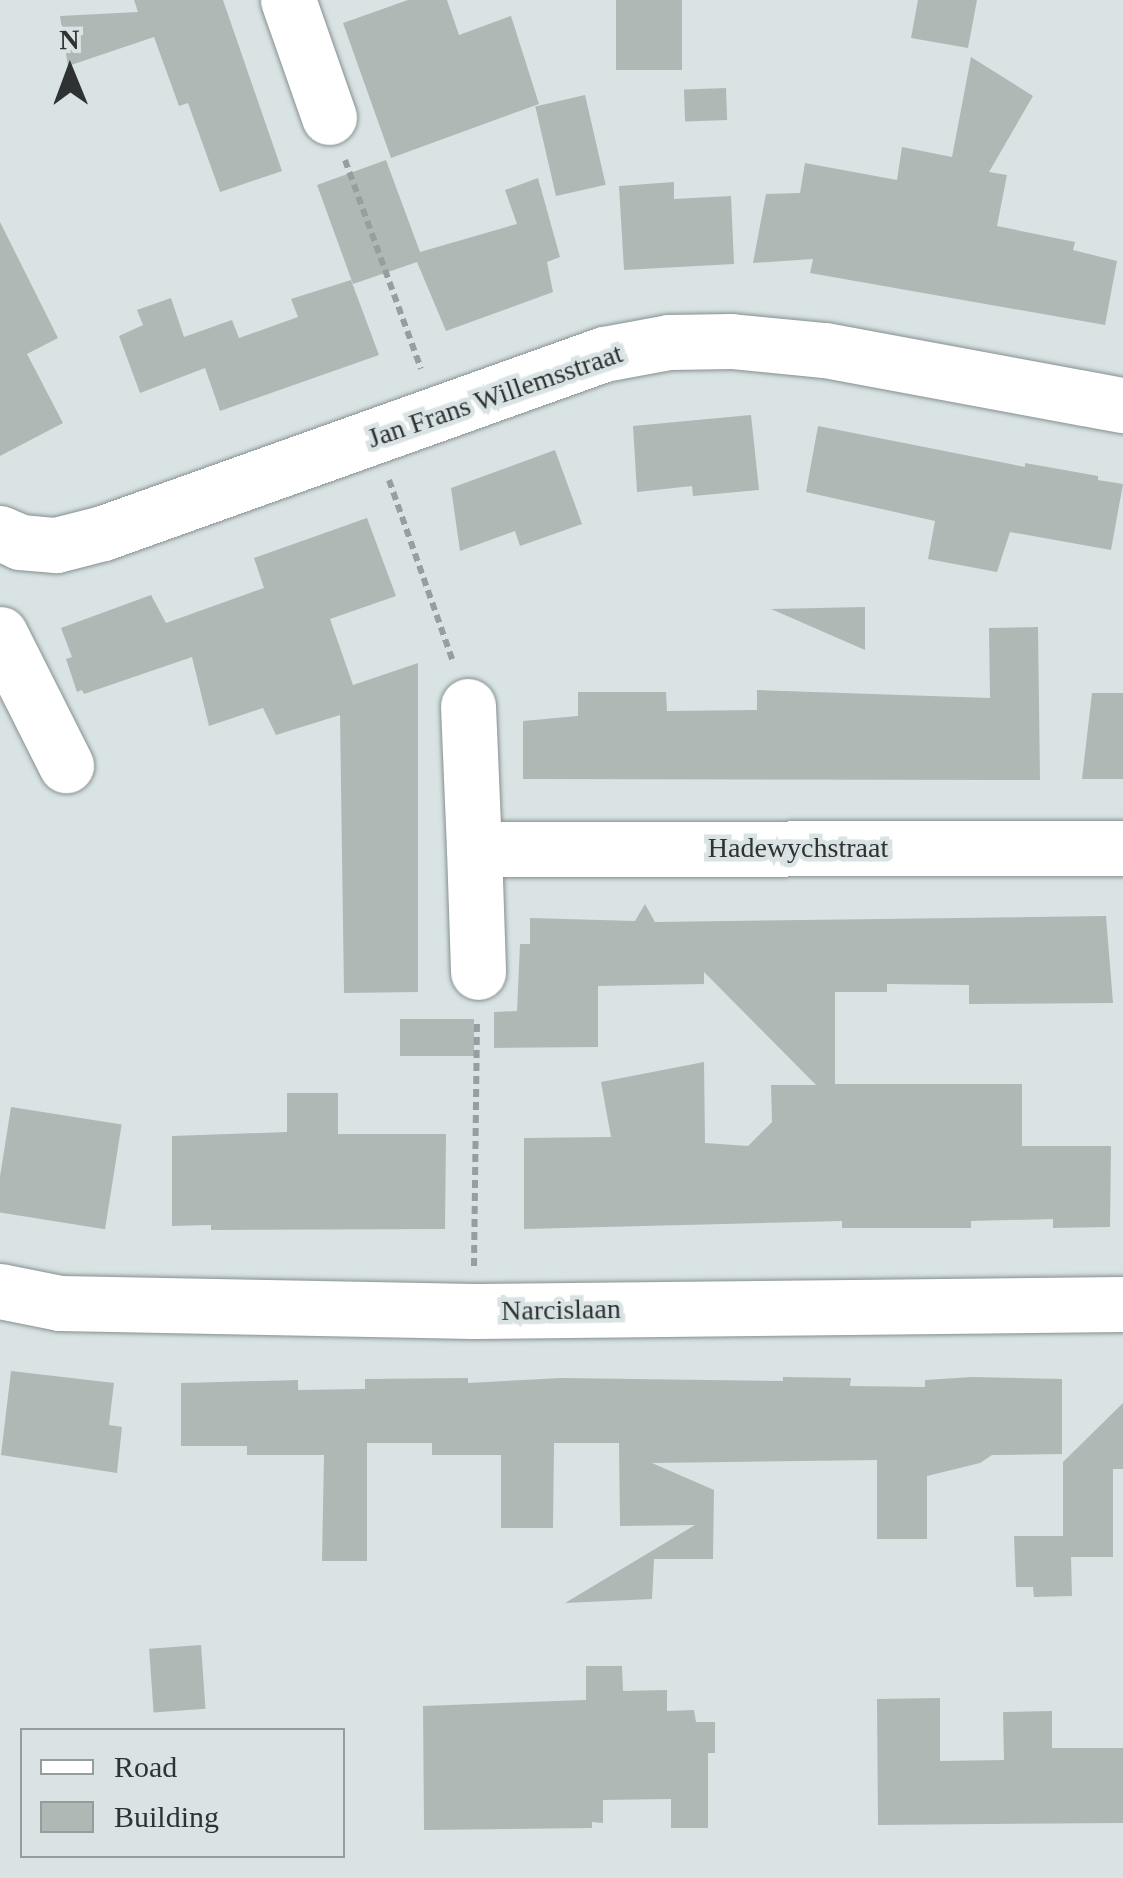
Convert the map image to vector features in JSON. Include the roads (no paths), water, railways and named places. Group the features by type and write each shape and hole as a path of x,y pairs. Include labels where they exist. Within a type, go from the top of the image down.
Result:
{"street":[{"path":"288,0 329,117"},
{"name":"Jan Frans Willemsstraat","path":"0,533 20,542 56,545 103,534 604,354 669,342 731,341 825,350 1123,405"},
{"path":"0,634 66,766"},
{"path":"468,706 478,972"},
{"name":"Hadewychstraat","path":"474,849 1123,848"},
{"name":"Narcislaan","path":"0,1291 60,1302 473,1311 1123,1304"}]}
